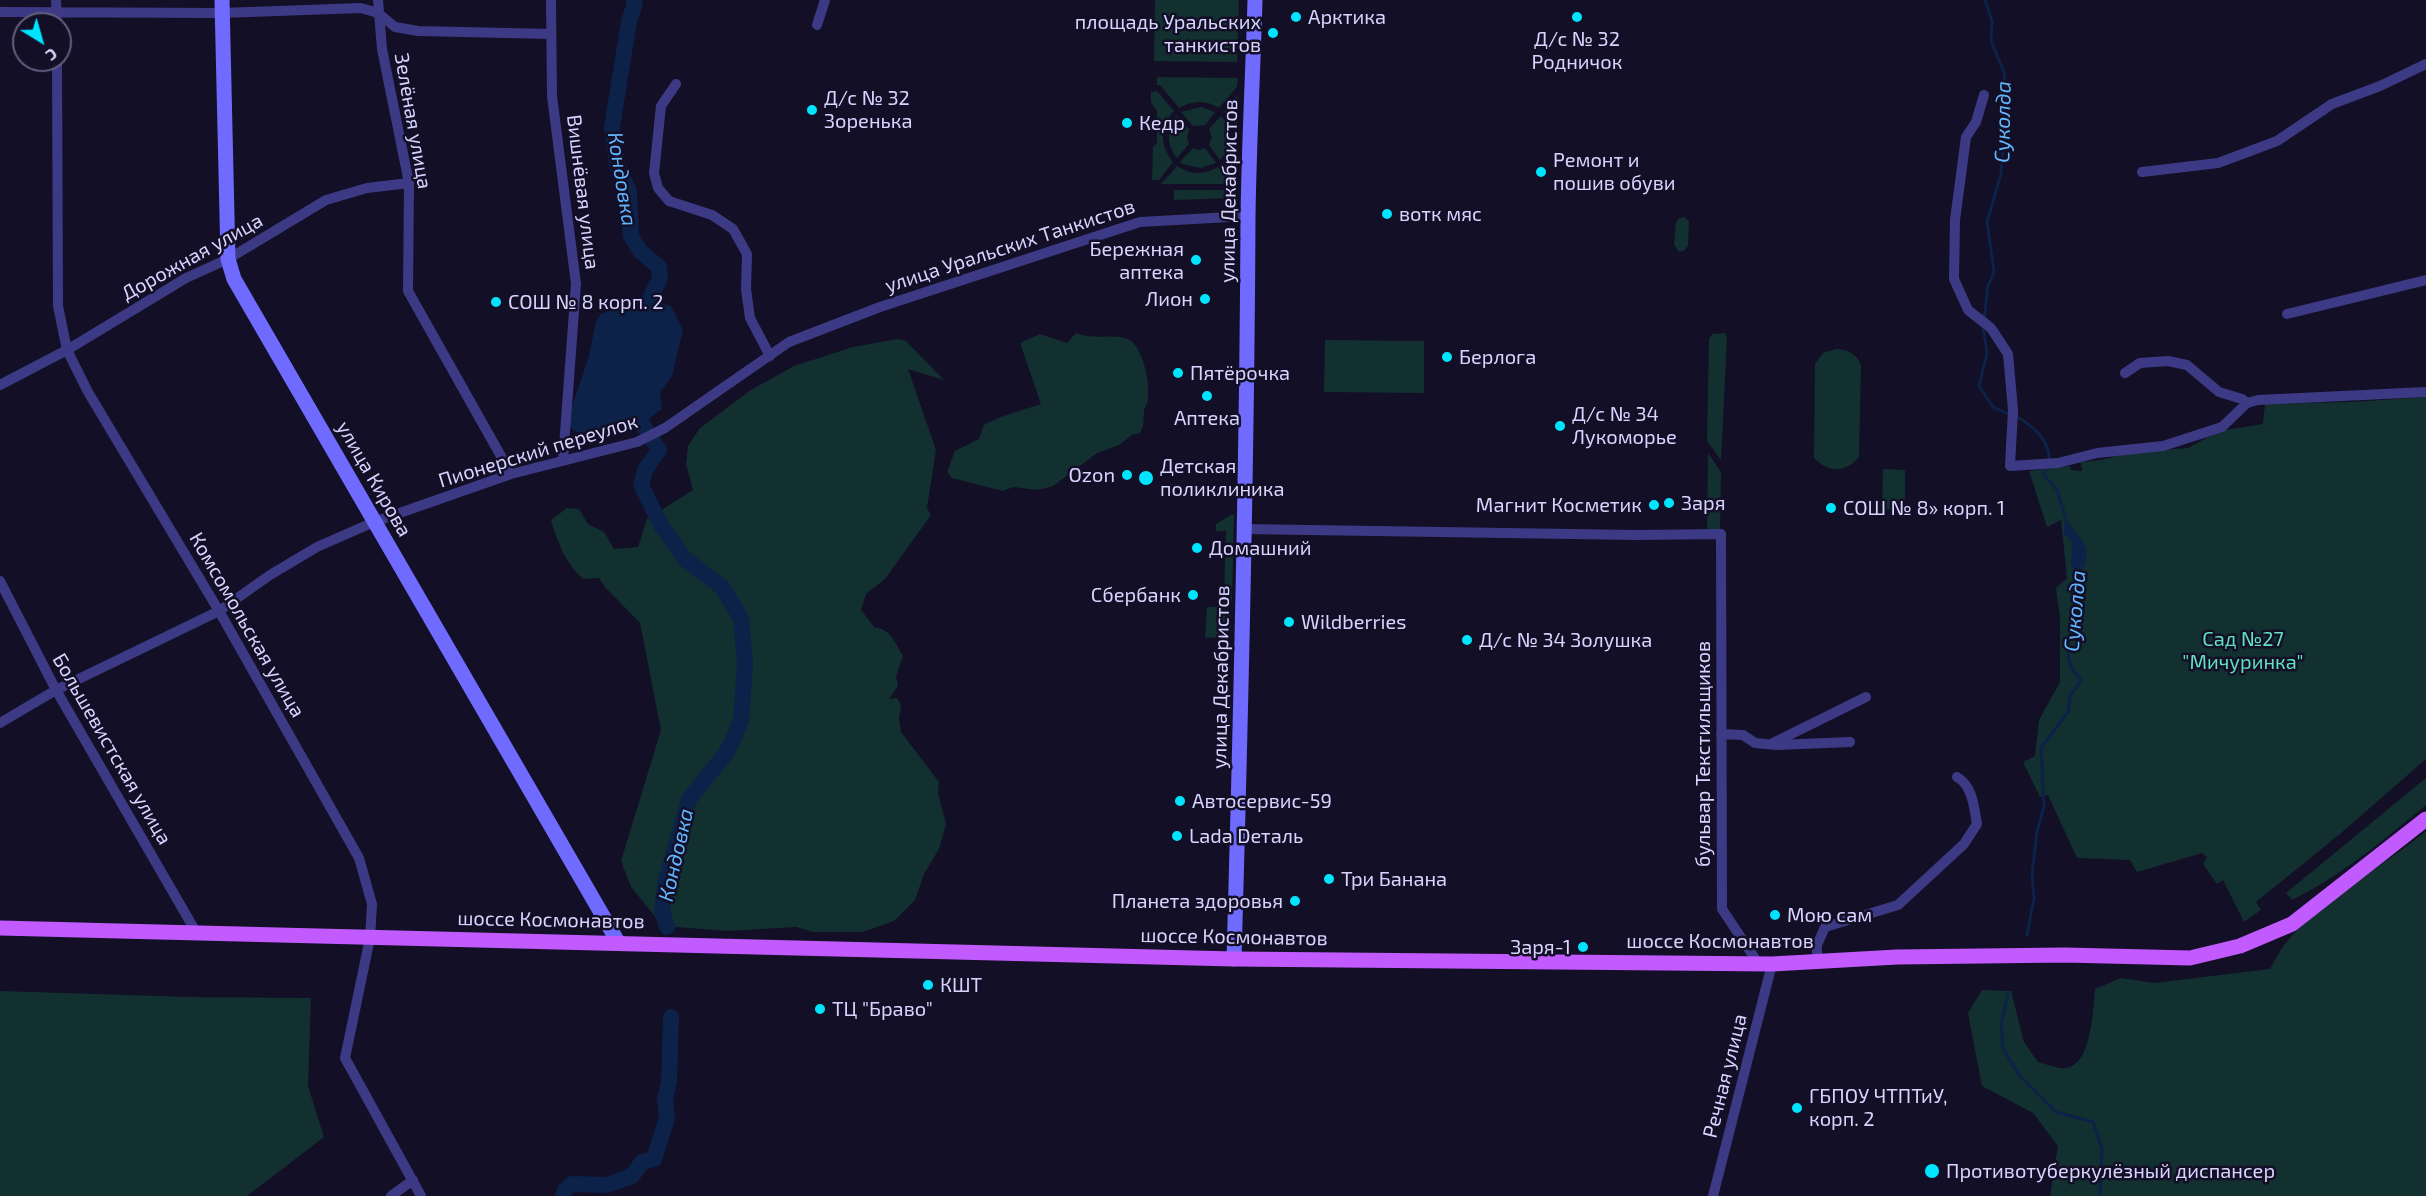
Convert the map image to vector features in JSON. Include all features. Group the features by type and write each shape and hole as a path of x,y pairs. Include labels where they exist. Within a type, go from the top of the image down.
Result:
{"main road":[{"name":"шоссе Космонавтов","path":"0,928 196,932 370,939 618,942 1234,958 1765,964 1909,956 2190,958 2241,946 2292,924 2426,819"}],"street":[{"path":"56,0 57,12 222,6 361,8 378,13 395,27 418,31 551,34"},
{"name":"Зелёная улица","path":"378,0 382,49 409,183 408,291 511,474"},
{"name":"Вишнёвая улица","path":"551,0 552,96 576,284 563,460"},
{"path":"817,25 825,0"},
{"name":"улица Декабристов","path":"1234,958 1244,621 1243,529 1247,436 1248,216 1255,0"},
{"name":"улица Кирова","path":"222,6 228,259 234,279 618,942"},
{"path":"2142,172 2218,163 2277,141 2332,104 2380,86 2426,64"},
{"name":"Комсомольская улица","path":"57,72 58,306 67,350 88,392 219,610 359,858 372,904 370,939 345,1058 422,1196"},
{"path":"676,84 661,106 654,172 658,188 669,201 712,215 733,229 747,254 746,289 750,318 770,356"},
{"path":"1984,95 1976,122 1966,137 1955,220 1954,279 1968,310 1991,327 2008,354 2013,410 2010,466 2058,464 2097,453 2163,446 2222,427 2247,403 2292,398 2426,392"},
{"name":"Дорожная улица","path":"0,386 67,350 186,278 228,259 326,200 367,188 409,183"},
{"name":"улица Уральских Танкистов","path":"789,342 880,307 1140,222 1248,216"},
{"path":"2287,314 2426,280"},
{"name":"Пионерский переулок","path":"0,723 56,690 219,610 270,574 317,547 374,522 511,474 637,442 665,428 789,342"},
{"path":"2125,373 2139,363 2168,361 2187,365 2219,392 2242,399 2247,403"},
{"name":"бульвар Текстильщиков","path":"1243,529 1637,535 1721,534 1722,909 1765,964"},
{"name":"Большевистская улица","path":"0,581 56,690 196,932"},
{"path":"1770,744 1866,697"},
{"path":"1721,734 1743,735 1755,743 1770,744 1850,742"},
{"path":"1817,962 1816,945 1825,927 1898,904 1964,844 1977,824 1972,798 1962,780 1957,777"},
{"name":"Речная улица","path":"1713,1196 1765,964"},
{"path":"391,1196 413,1180"}],"green space":[{"path":"1155,0 1239,0 1237,62 1154,61"},
{"path":"1157,77 1238,78 1237,87 1219,108 1199,102 1179,108 1160,85 1157,85"},
{"path":"1157,91 1174,111 1166,123 1163,136 1166,150 1173,162 1159,180 1152,180 1153,147 1157,143 1157,111 1151,102 1151,92"},
{"path":"1238,95 1236,180 1223,164 1231,152 1234,138 1231,125 1224,112"},
{"path":"1201,107 1215,112 1205,125 1193,126 1181,112"},
{"path":"1177,116 1189,129 1187,137 1189,144 1177,158 1169,142 1169,132"},
{"path":"1221,116 1228,127 1230,138 1227,149 1220,160 1209,145 1212,137 1209,129"},
{"path":"1193,148 1199,150 1205,148 1216,163 1200,168 1182,164 1180,162"},
{"path":"1177,166 1198,173 1218,167 1233,184 1161,184"},
{"path":"1174,190 1234,190 1234,198 1174,200"},
{"path":"1685,217 1689,222 1688,245 1685,250 1679,252 1674,245 1676,222 1679,218"},
{"path":"1076,333 1125,338 1135,345 1145,367 1148,392 1140,433 1132,435 1119,445 1097,453 1053,486 1038,490 1013,487 1003,491 952,478 947,472 955,451 979,439 984,425 1041,404 1020,343 1040,334 1067,343"},
{"path":"1725,333 1727,338 1721,460 1707,441 1709,339 1712,334"},
{"path":"898,339 906,341 944,380 908,369 936,450 927,508 931,515 885,579 866,594 861,610 875,628 885,630 889,634 903,656 896,677 898,686 889,699 897,698 901,706 899,719 901,732 939,782 938,793 946,824 939,849 924,874 915,900 894,921 863,932 813,932 796,927 728,931 663,926 631,887 621,861 661,730 640,623 599,578 583,579 577,573 563,552 551,520 567,508 579,509 588,524 604,532 614,549 638,547 647,519 693,490 686,464 688,446 700,428 751,390 794,366 853,347"},
{"path":"1325,340 1424,341 1424,393 1324,392"},
{"path":"1836,349 1851,353 1861,365 1859,457 1848,466 1837,469 1825,466 1814,458 1815,364 1823,353"},
{"name":"Сад №27 \"Мичуринка\"","path":"2426,397 2426,759 2340,834 2256,902 2261,910 2244,922 2223,880 2217,884 2203,864 2207,857 2202,853 2137,872 2130,860 2077,858 2048,795 2040,797 2023,762 2035,756 2039,720 2060,682 2060,618 2056,588 2067,578 2061,520 2047,527 2029,471 2070,466 2071,470 2082,471 2081,462 2101,460 2133,452 2188,448 2219,431 2263,424 2265,404"},
{"path":"1708,453 1721,472 1720,531 1707,531"},
{"path":"1883,469 1905,470 1905,510 1882,509"},
{"path":"1234,515 1232,601 1224,596 1226,531 1216,531 1216,524"},
{"path":"1207,607 1223,607 1231,611 1231,632 1222,637 1205,638"},
{"path":"2426,778 2426,805 2379,844 2328,880 2292,900 2286,893"},
{"path":"2426,831 2426,1196 2050,1196 2058,1146 2033,1113 1982,1086 1968,1013 1982,990 2011,991 2024,1042 2038,1062 2066,1068 2075,1065 2086,1047 2092,1022 2095,989 2121,978 2154,983 2270,969 2285,944 2316,912"},
{"path":"0,991 311,998 308,1086 324,1137 247,1196 0,1196"}],"water":[{"path":"650,299 671,306 683,330 672,376 660,392 662,409 643,422 615,433 578,433 570,427 567,421 589,356 596,321 601,314 614,308 623,310"},
{"path":"2065,517 2086,549 2087,556 2081,573 2071,565 2072,542 2064,534"}],"waterway":[{"name":"Кондовка","path":"634,0 612,127 617,164 629,192 631,236 640,251 659,267 660,278 650,299 649,322"},
{"name":"Суколда","path":"1984,320 1988,286 1994,272 1987,222 2001,174 2006,104 2004,72 1991,41 1992,21 1985,0"},
{"name":"Суколда","path":"1983,326 1987,353 1979,386 1993,407 2009,414"},
{"name":"Кондовка","path":"644,401 641,422 659,450 645,470 641,485 661,525 685,559 722,587 741,618 745,663 741,721 727,752 689,799 665,884 662,912 667,927"},
{"name":"Суколда","path":"2015,416 2039,434 2047,447 2049,461"},
{"name":"Суколда","path":"2048,467 2043,474 2057,490 2066,519"},
{"name":"Суколда","path":"2027,935 2034,898 2032,874 2037,832 2044,806 2041,748 2068,712 2070,696 2081,680 2071,666 2068,653 2070,631 2081,582 2081,570"},
{"name":"Суколда","path":"2008,994 2001,1024 2003,1049 2020,1076 2056,1112 2093,1122 2102,1149 2100,1196"},
{"name":"Кондовка","path":"563,1196 565,1190 572,1184 607,1185 632,1176 642,1162 654,1159 667,1118 665,1099 669,1082 671,1017"}],"place":[{"name":"Арктика","path":"1296,17"},
{"name":"Д/с № 32 Родничок","path":"1577,17"},
{"name":"площадь Уральских танкистов","path":"1273,33"},
{"name":"Д/с № 32 Зоренька","path":"812,110"},
{"name":"Кедр","path":"1127,123"},
{"name":"Ремонт и пошив обуви","path":"1541,172"},
{"name":"вотк мяс","path":"1387,214"},
{"name":"Бережная аптека","path":"1196,260"},
{"name":"Лион","path":"1205,299"},
{"name":"СОШ № 8 корп. 2","path":"496,302"},
{"name":"Берлога","path":"1447,357"},
{"name":"Пятёрочка","path":"1178,373"},
{"name":"Аптека","path":"1207,396"},
{"name":"Д/с № 34 Лукоморье","path":"1560,426"},
{"name":"Ozon","path":"1127,475"},
{"name":"Детская поликлиника","path":"1146,478"},
{"name":"Заря","path":"1669,503"},
{"name":"Магнит Косметик","path":"1654,505"},
{"name":"СОШ № 8» корп. 1","path":"1831,508"},
{"name":"Домашний","path":"1197,548"},
{"name":"Сбербанк","path":"1193,595"},
{"name":"Wildberries","path":"1289,622"},
{"name":"Д/с № 34 Золушка","path":"1467,640"},
{"name":"Автосервис-59","path":"1180,801"},
{"name":"Lada Dеталь","path":"1177,836"},
{"name":"Три Банана","path":"1329,879"},
{"name":"Планета здоровья","path":"1295,901"},
{"name":"Мою сам","path":"1775,915"},
{"name":"Заря-1","path":"1583,947"},
{"name":"КШТ","path":"928,985"},
{"name":"ТЦ \"Браво\"","path":"820,1009"},
{"name":"ГБПОУ ЧТПТиУ, корп. 2","path":"1797,1108"},
{"name":"Противотуберкулёзный диспансер","path":"1932,1171"}]}
